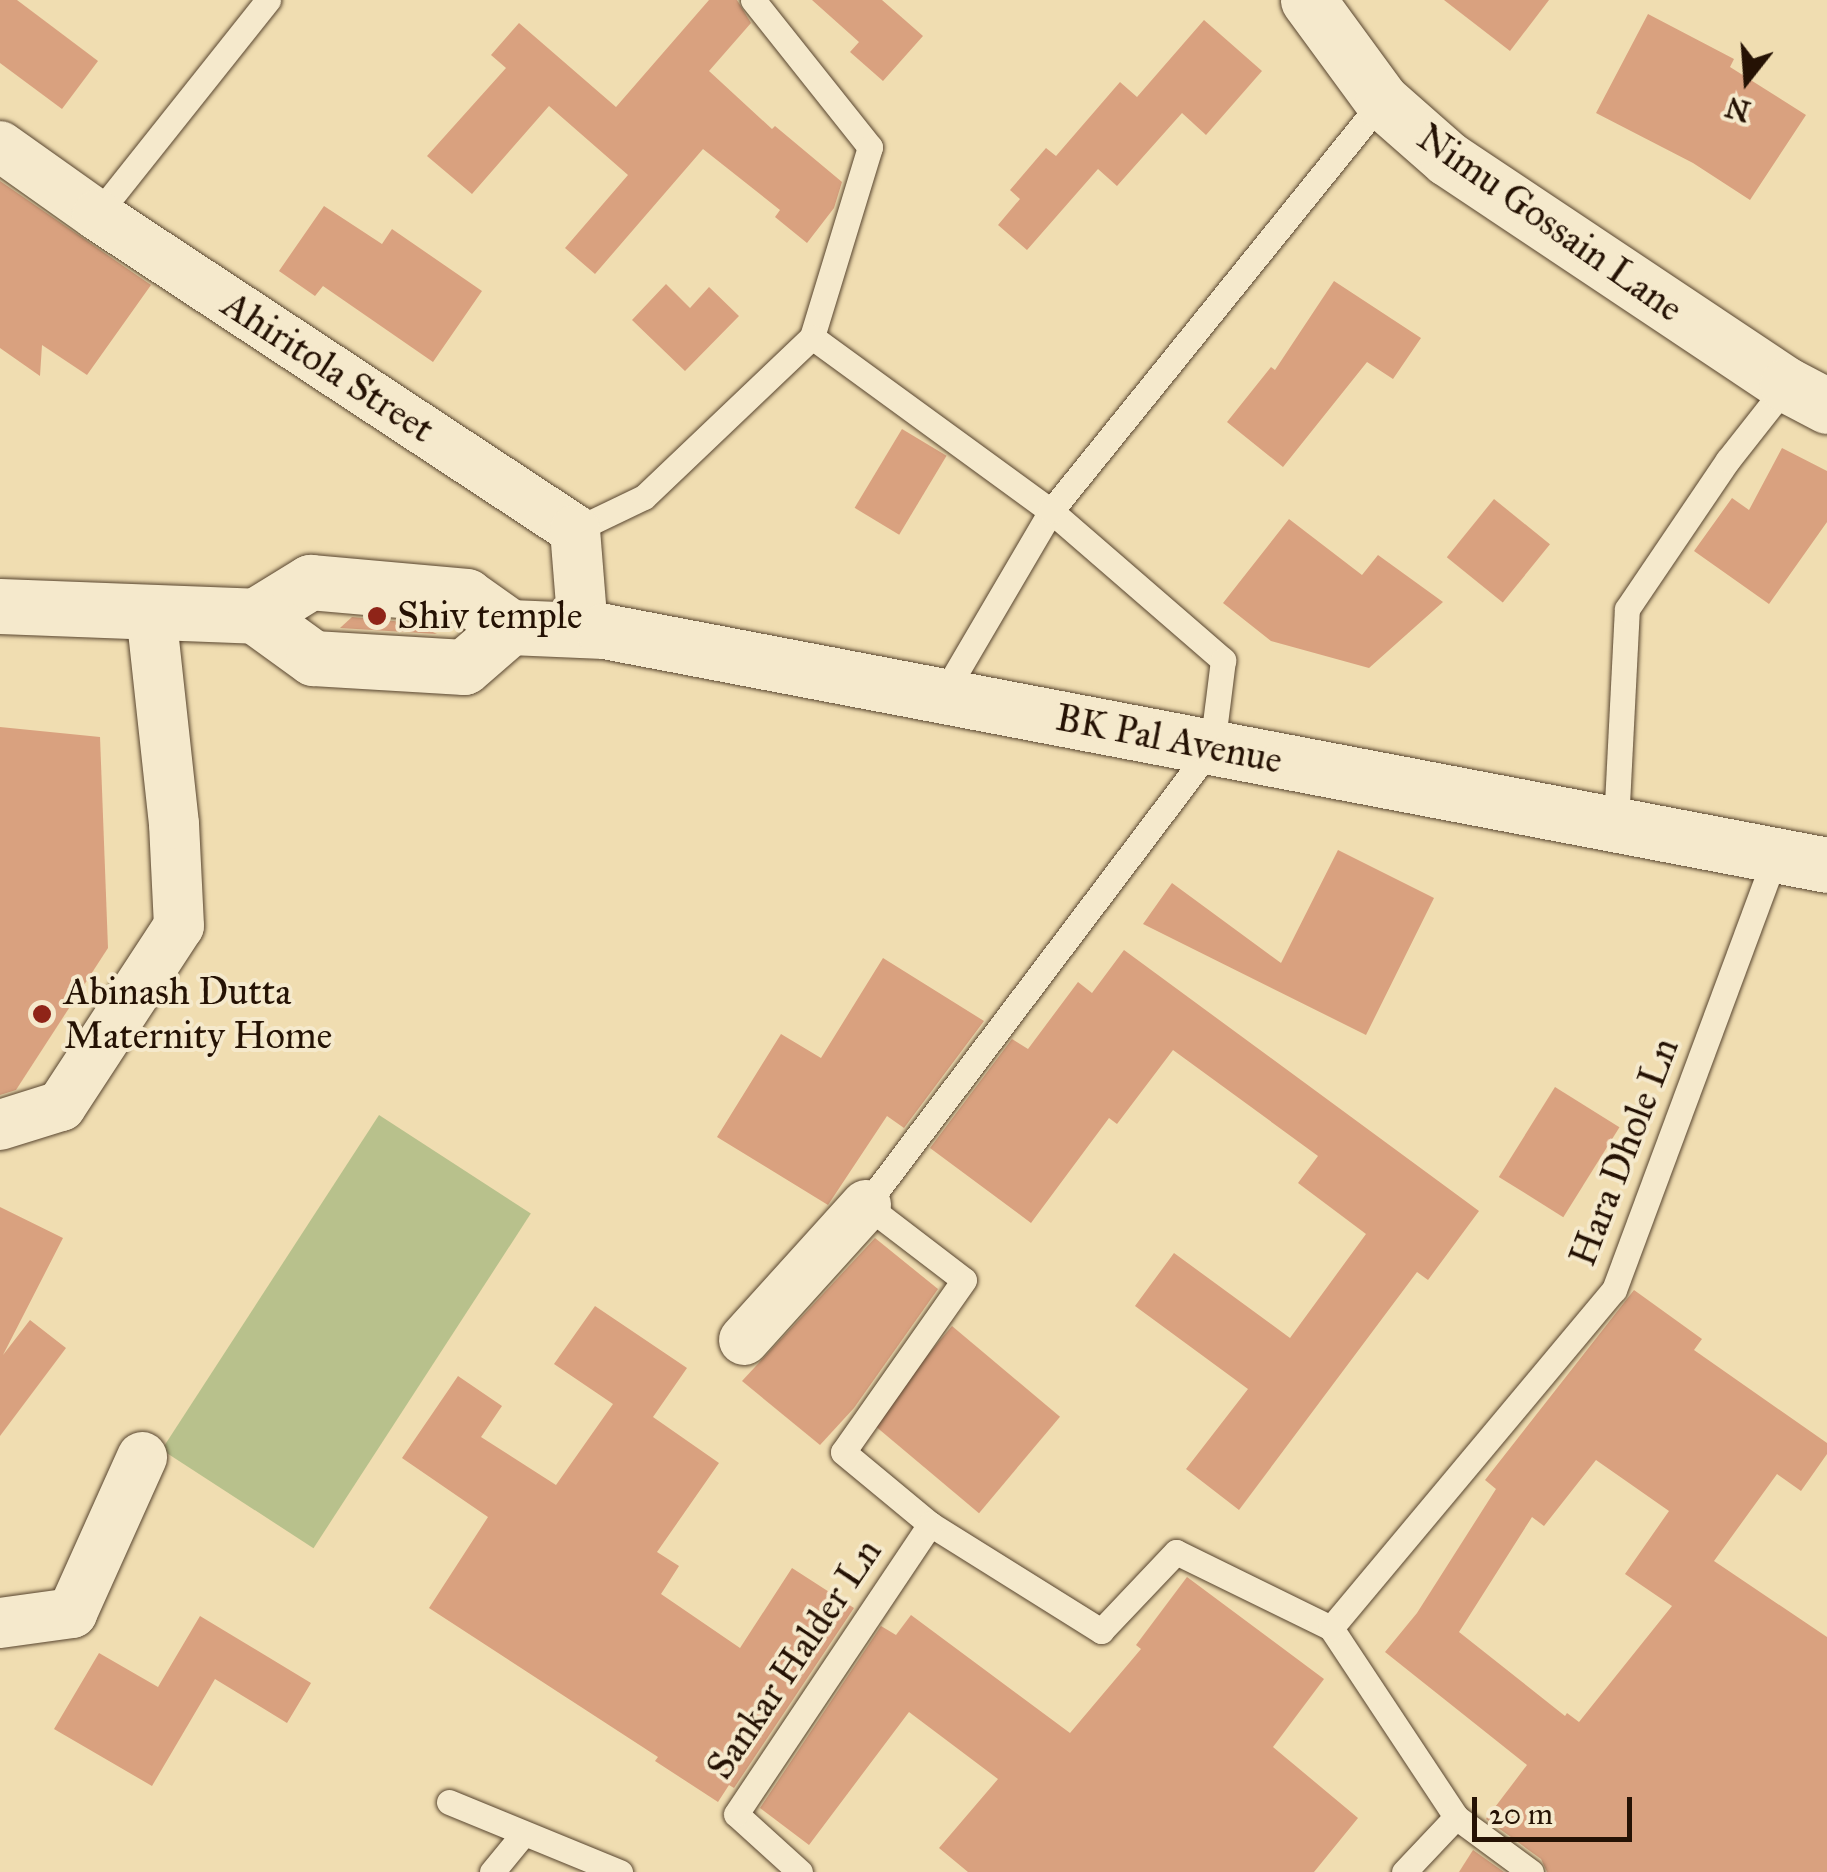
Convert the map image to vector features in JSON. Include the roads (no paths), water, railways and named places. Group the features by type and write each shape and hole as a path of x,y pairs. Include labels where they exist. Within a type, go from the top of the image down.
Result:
{"main road":[{"name":"Nimu Gossain Lane","path":"1308,0 1382,102 1448,159 1807,396"},
{"path":"0,606 255,616 313,658 464,667 510,627 466,596 310,582 255,616"},
{"name":"BK Pal Avenue","path":"510,627 583,630 1802,860"}],"street":[{"name":"Ahiritola Street","path":"0,146 97,215 575,530"},
{"path":"575,530 583,630"},
{"path":"0,1125 61,1106 179,926 174,824 152,612"},
{"path":"744,1340 866,1205"},
{"path":"0,1623 72,1613 142,1456"}],"lane":[{"path":"97,215 268,0"},
{"path":"575,530 644,497 812,336 870,147 754,0"},
{"path":"943,695 1051,511 1382,102"},
{"path":"812,336 1051,511 1223,660 1212,747 866,1205 964,1280 842,1452 930,1524 1102,1631 1176,1552 1331,1628 1456,1818 1531,1872"},
{"path":"1616,824 1627,609 1728,460 1807,396"},
{"name":"Hara Dhole Ln","path":"1331,1628 1614,1290 1802,860"},
{"name":"Sankar Halder Ln","path":"800,1872 736,1814 930,1524"},
{"path":"449,1802 620,1872"},
{"path":"1404,1872 1456,1818"},
{"path":"492,1872 524,1833"}],"place":[{"name":"Shiv temple","path":"377,616"},
{"name":"Abinash Dutta Maternity Home","path":"42,1014"}]}
